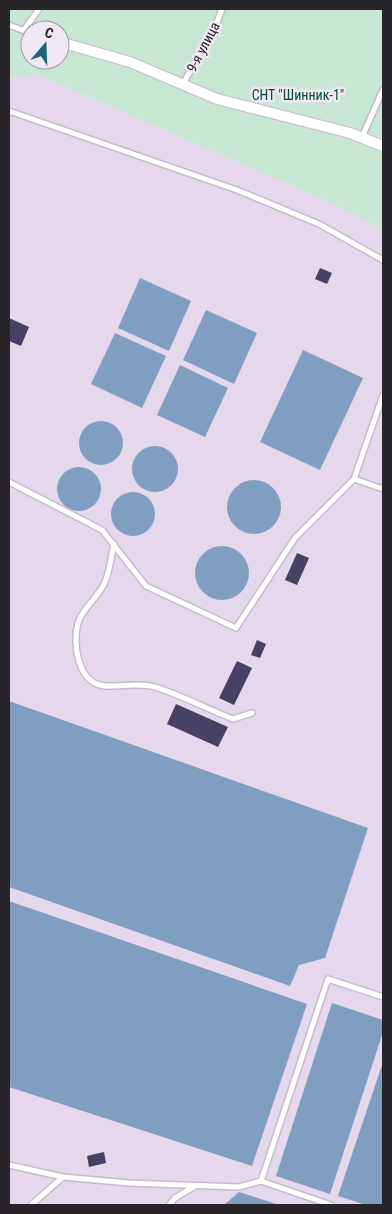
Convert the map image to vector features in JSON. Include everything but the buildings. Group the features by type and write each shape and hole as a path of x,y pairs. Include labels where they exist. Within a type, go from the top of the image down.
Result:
{"street":[{"path":"70,45 130,62 218,99 362,138 383,146"}],"lane":[{"path":"31,20 39,9"},
{"name":"9-я улица","path":"183,84 216,25 222,9"},
{"path":"362,138 383,90"},
{"path":"9,111 237,190 319,224 383,260"},
{"path":"9,482 102,530 146,586 236,628 295,538 354,479 383,395"},
{"path":"354,479 383,489"},
{"path":"114,544 105,583 90,601 78,623 76,644 78,662 87,676 103,686 131,683 154,687 233,719 252,713"},
{"path":"261,1181 328,979 383,997"},
{"path":"9,1166 63,1177 129,1183 239,1187 261,1181 331,1205"},
{"path":"31,1205 63,1177"},
{"path":"169,1205 175,1198 196,1186"}],"shaded area":[{"path":"35,74 331,203 383,229 383,1205 9,1205 9,77"}],"green space":[{"name":"СНТ \"Шинник-1\"","path":"9,9 383,9 383,229 331,203 36,74 9,77"}],"water":[{"path":"140,278 191,301 169,351 118,328"},
{"path":"206,310 257,333 234,384 183,360"},
{"path":"115,333 166,356 142,408 91,384"},
{"path":"303,350 363,378 320,470 260,442"},
{"path":"180,365 228,388 205,437 157,415"},
{"path":"105,421 117,427 122,435 122,451 117,459 109,464 97,465 85,459 80,451 79,439 85,427 93,422"},
{"path":"155,446 168,450 174,456 178,469 174,482 168,488 155,492 142,488 136,482 132,469 136,456 142,450"},
{"path":"75,467 83,467 95,473 101,489 95,505 83,511 75,511 63,505 57,493 57,485 63,473"},
{"path":"249,480 259,480 269,484 277,492 281,507 277,522 269,530 259,534 249,534 239,530 231,522 227,512 227,502 231,492 239,484"},
{"path":"133,492 145,496 151,502 155,514 151,526 145,532 133,536 121,532 115,526 111,514 115,502 121,496"},
{"path":"217,546 227,546 237,550 245,558 249,573 245,588 237,596 227,600 217,600 207,596 199,588 195,578 195,568 199,558 207,550"},
{"path":"9,701 368,828 325,958 299,965 290,986 9,887"},
{"path":"9,901 307,1004 252,1166 9,1087"},
{"path":"332,1003 383,1020 383,1032 330,1194 276,1176"},
{"path":"383,1062 383,1205 366,1205 338,1196"},
{"path":"239,1192 276,1204 276,1205 224,1205"}]}
